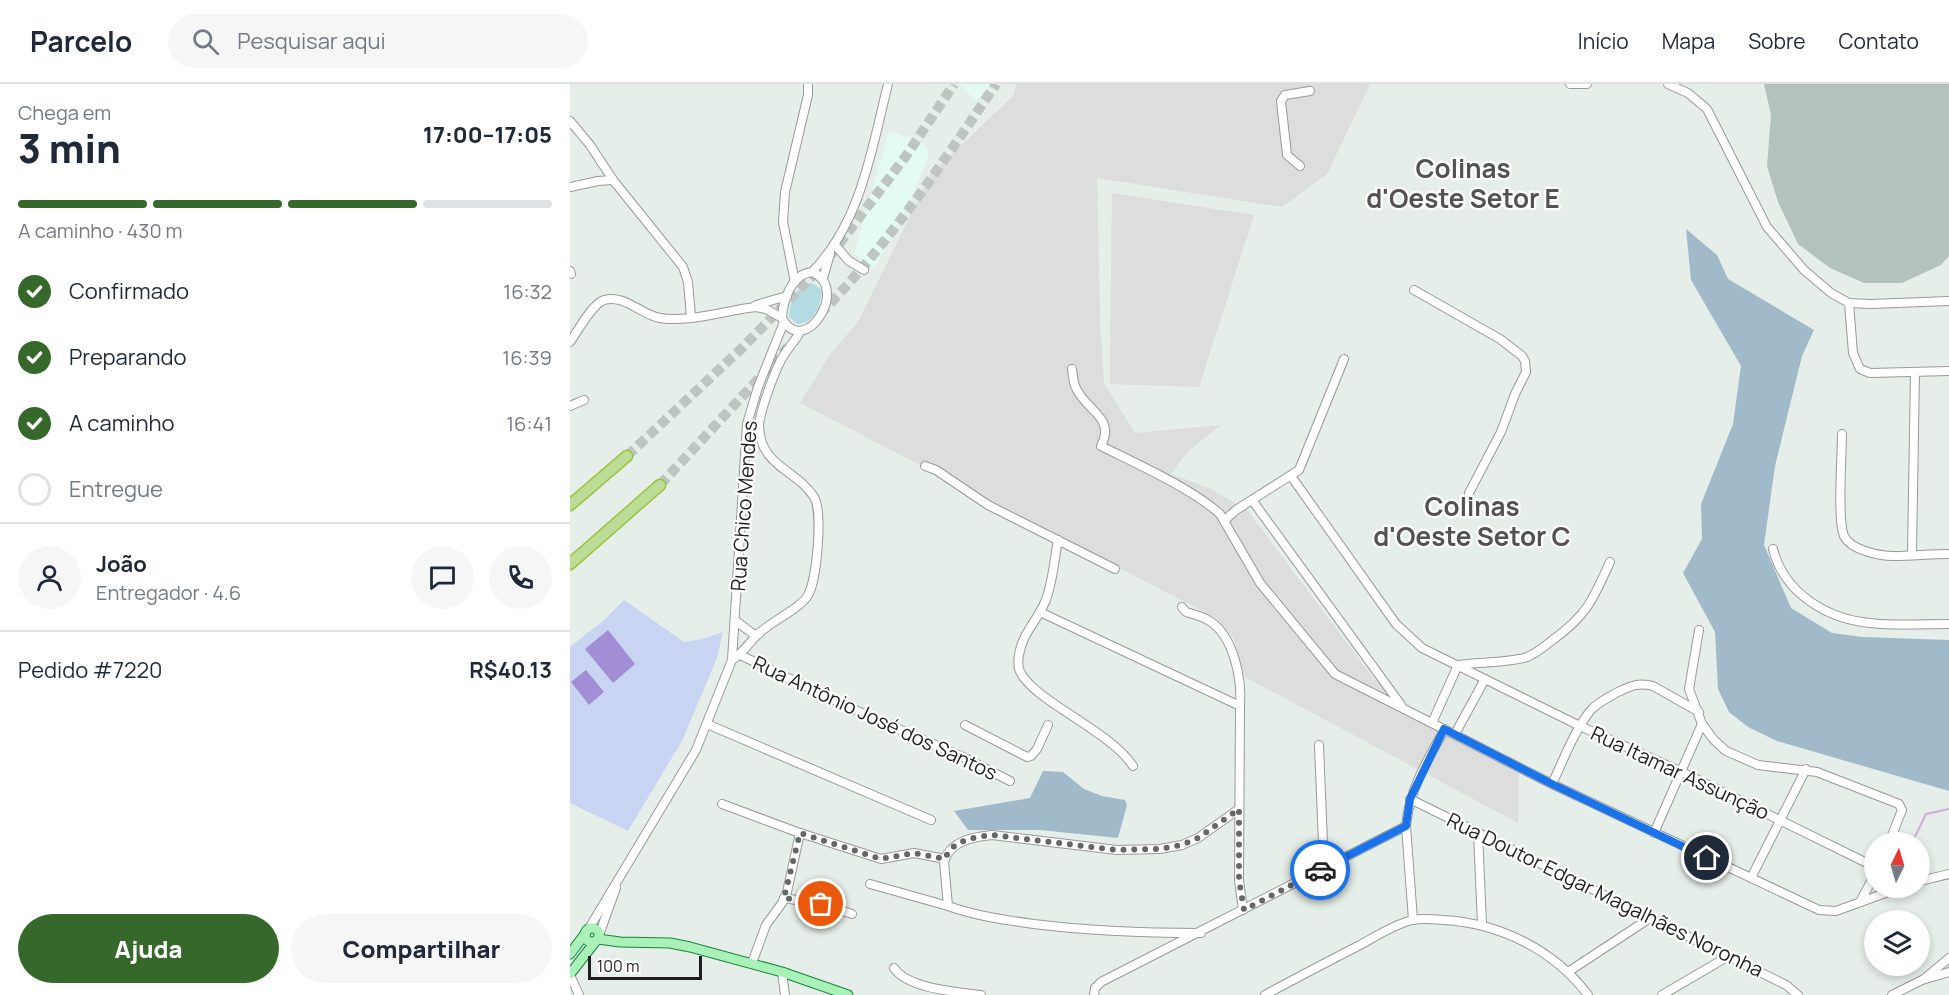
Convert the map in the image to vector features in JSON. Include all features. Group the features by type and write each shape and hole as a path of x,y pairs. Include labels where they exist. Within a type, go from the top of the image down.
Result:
{"highway":[{"path":"570,505 627,456"},
{"path":"570,564 660,485"}],"main road":[{"path":"586,932 588,941 598,938 620,942 670,943 752,963 848,995"},
{"path":"570,954 586,932"},
{"path":"570,974 598,938"}],"street":[{"path":"795,282 783,222 784,192 808,95 808,84"},
{"path":"813,272 832,247 856,203 888,84"},
{"path":"1570,84 1587,84"},
{"path":"1668,84 1688,93 1707,109 1751,198 1777,240 1804,270 1831,293 1849,303 1949,301"},
{"path":"1686,84 1688,93"},
{"path":"1300,166 1287,155 1281,101 1285,95 1310,91"},
{"path":"570,121 590,145 612,180 682,267 688,282 691,317"},
{"path":"570,187 612,180"},
{"path":"832,247 864,270"},
{"path":"746,308 766,309 793,330 800,332 810,328 824,308 827,294 823,278 832,247"},
{"path":"783,320 787,296 795,282 807,273 813,272 823,278"},
{"path":"1414,290 1500,339 1525,361 1526,372 1501,432 1469,493"},
{"path":"570,342 599,302 607,299 626,302 663,319 746,308 787,296"},
{"path":"1849,303 1852,353 1860,369 1870,373 1949,371"},
{"name":"Rua Chico Mendes","path":"736,658 732,647 736,621 747,424 783,320"},
{"name":"Rua Chico Mendes","path":"586,932 696,750 736,658 759,634 807,598 813,584 819,535 818,507 806,487 781,468 764,449 759,429 762,409 779,364 800,332"},
{"path":"1225,520 1236,510 1299,470 1344,359"},
{"path":"1072,369 1078,393 1104,422 1107,430 1101,446 1211,506 1225,520 1260,583 1328,667 1344,679 1552,784 1819,910 1836,911 1871,898"},
{"path":"1912,554 1915,372"},
{"path":"570,406 584,400"},
{"path":"1842,434 1841,518 1844,536 1853,545 1877,554 1893,556 1949,554"},
{"path":"925,466 936,470 988,505 1114,569"},
{"name":"Rua Itamar Assunção","path":"1291,476 1396,624 1422,648 1864,862"},
{"path":"1252,500 1402,707"},
{"path":"1058,540 1049,592 1020,647 1019,670 1025,679 1040,692 1112,743 1133,766"},
{"path":"1773,549 1780,571 1790,584 1803,597 1823,609 1869,623 1949,624"},
{"path":"1432,723 1458,664 1518,659 1541,649 1584,614 1610,562"},
{"path":"1182,607 1186,612 1208,620 1222,633 1237,667 1241,684 1239,880 1244,910"},
{"path":"1040,612 1240,706"},
{"path":"736,621 753,634 759,634"},
{"path":"1699,630 1689,688 1700,712 1702,724 1720,745 1741,759 1758,765 1806,770 1836,778 1899,804 1902,810 1894,832"},
{"name":"Rua Antônio José dos Santos","path":"736,658 963,757 1010,781"},
{"path":"1455,734 1485,679"},
{"path":"1552,784 1580,726 1591,710 1599,703 1633,685 1653,686 1700,712"},
{"path":"707,724 931,820"},
{"path":"964,725 1027,757 1037,749 1048,724"},
{"path":"1654,833 1702,724"},
{"path":"1413,920 1406,826 1410,799 1444,729"},
{"path":"1319,745 1324,868"},
{"path":"1750,878 1806,770"},
{"name":"Rua Doutor Edgar Magalhães Noronha","path":"1410,799 1727,957 1786,984 1798,995"},
{"path":"722,804 800,833 881,859 914,853 945,859"},
{"path":"948,906 945,859 953,847 973,837 992,835 1117,850 1160,849 1182,845 1198,838 1239,809"},
{"path":"1094,995 1095,988 1101,982 1201,933 1406,826"},
{"path":"752,963 766,925 784,898 800,833"},
{"path":"1478,833 1482,924"},
{"name":"Rua Chico Mendes","path":"598,938 624,868"},
{"path":"1930,879 1949,874"},
{"path":"870,885 1004,920 1114,932 1201,933"},
{"path":"1860,902 1864,895"},
{"path":"784,898 821,904 852,914"},
{"path":"1568,972 1650,918"},
{"path":"1265,995 1389,929 1413,920 1426,919 1482,924 1520,939 1544,953 1568,972 1588,995"},
{"path":"1662,995 1674,992 1727,957"},
{"path":"1923,980 1949,958"},
{"path":"894,968 903,976 927,986 981,995"},
{"path":"782,972 785,995"},
{"path":"1892,995 1923,980 1949,972"},
{"path":"570,974 579,995"}],"shaded area":[{"path":"960,84 990,84 976,102"},
{"path":"1016,84 1370,84 1327,174 1282,207 1097,178 1100,320 1104,383 1135,433 1221,425 1187,452 1171,474 1209,488 1247,510 1373,678 1438,728 1494,760 1519,768 1518,823 1245,677 1233,637 1216,618 800,403 831,353 858,322 931,174 1014,95"},
{"path":"1764,84 1949,84 1949,256 1941,265 1902,283 1864,283 1830,268 1798,244 1778,202 1767,166 1771,115"},
{"path":"889,131 923,143 928,151 928,158 911,200 874,268 854,254"},
{"path":"1112,193 1254,215 1199,387 1110,384"},
{"path":"1686,229 1717,255 1728,279 1814,330 1802,356 1775,466 1764,545 1791,608 1832,633 1863,637 1949,640 1949,791 1777,741 1748,727 1729,712 1718,689 1715,632 1683,573 1702,539 1701,504 1733,424 1741,366 1691,280"},
{"path":"811,283 821,289 819,306 808,321 797,324 789,317 792,300 797,291"},
{"path":"624,600 684,642 723,632 717,658 682,741 628,831 570,803 570,647 604,620"},
{"path":"608,630 635,664 613,683 585,649"},
{"path":"586,670 604,692 589,705 571,682"},
{"path":"1043,771 1063,772 1084,789 1102,796 1125,800 1127,805 1118,838 1040,830 968,830 954,811 1030,798"}],"waterway":[{"path":"1917,832 1926,814 1949,809"}],"tunnel":[{"path":"627,456 742,348 823,265 906,156 954,84"},
{"path":"820,314 845,288 891,232 935,174 996,84"},
{"path":"660,485 788,347"}],"way so far":[{"path":"821,904 784,898 800,833 881,859 914,853 945,859 953,847 962,842 973,837 992,835 1117,850 1142,850 1182,845 1213,829 1239,809 1239,880 1240,898 1244,910 1320,870"}],"district":[{"name":"Colinas d'Oeste Setor E","path":"1463,184"},
{"name":"Colinas d'Oeste Setor C","path":"1472,522"}],"route":[{"path":"1320,870 1406,826 1410,799 1444,729 1552,784 1707,858"}]}
